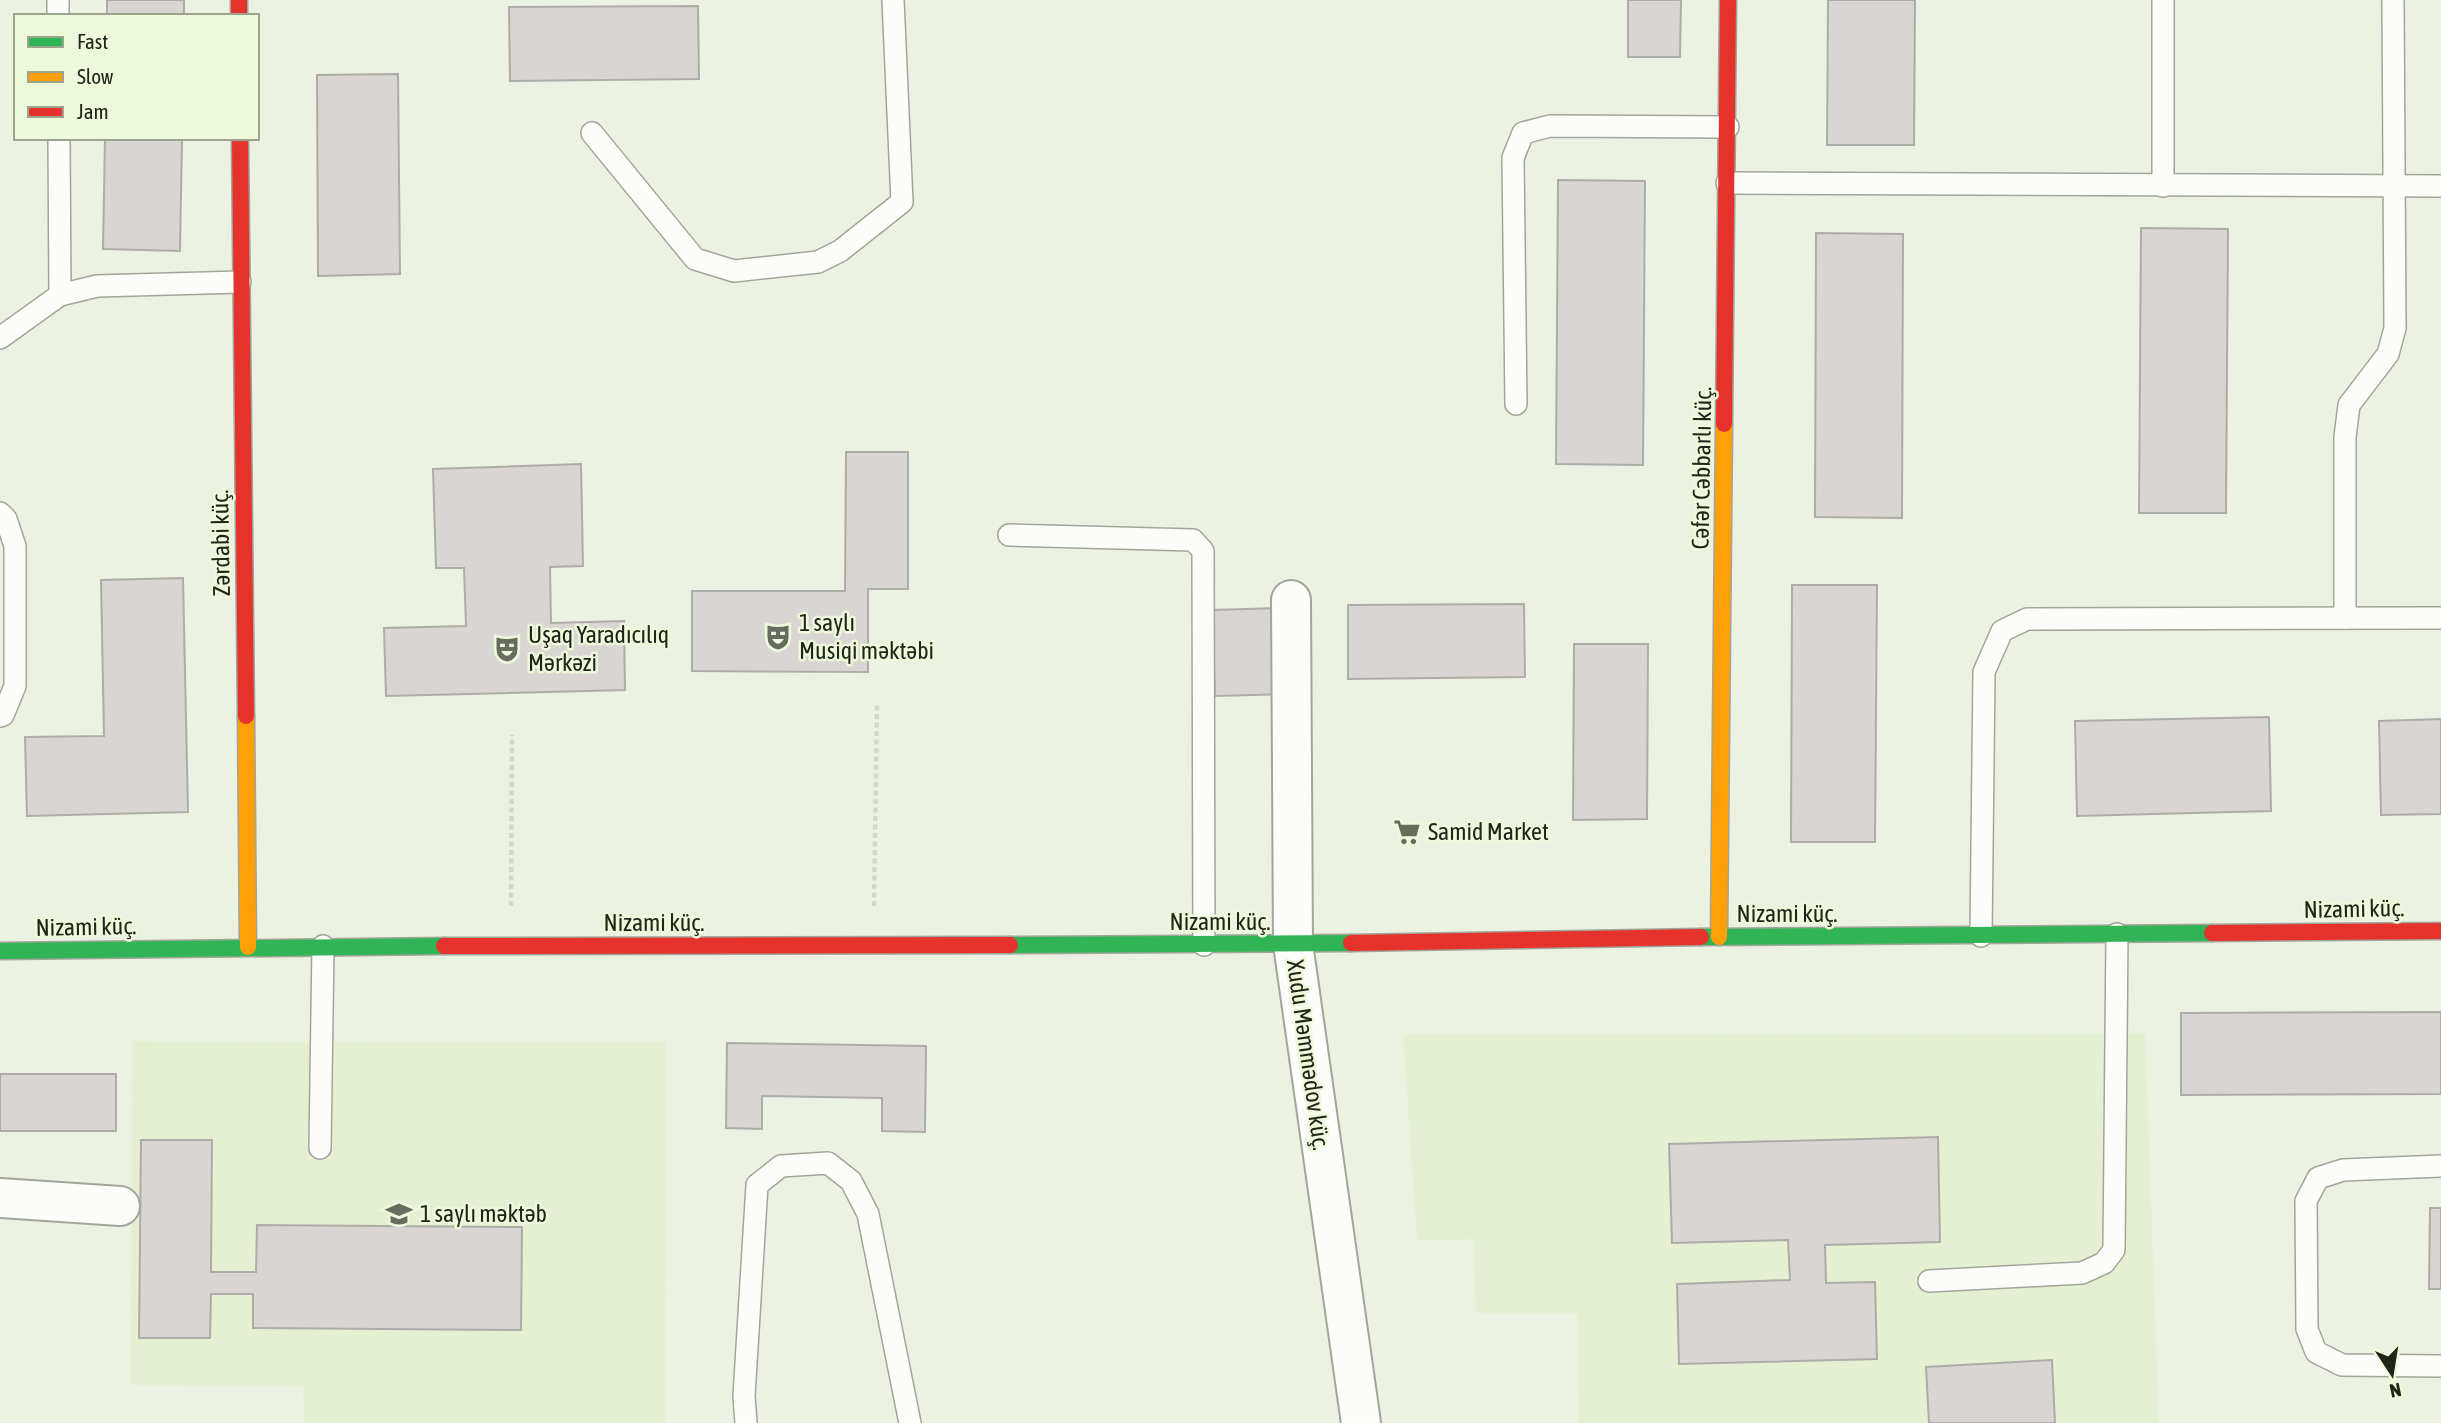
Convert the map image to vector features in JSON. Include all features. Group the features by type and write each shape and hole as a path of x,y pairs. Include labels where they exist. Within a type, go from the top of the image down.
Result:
{"main road":[{"name":"Cəfər Cəbbarlı küç.","path":"1719,937 1728,0"},
{"name":"Zərdabi küç.","path":"240,140 248,947"},
{"name":"Nizami küç.","path":"0,951 323,946 1204,945 1719,937 2441,931"}],"street":[{"name":"Xudu Məmmədov küç.","path":"1291,600 1293,944 1361,1423"},
{"path":"0,1198 120,1206"}],"lane":[{"path":"592,132 695,258 734,271 818,262 840,251 902,202 893,0"},
{"path":"2163,0 2163,187"},
{"path":"2345,618 2344,437 2349,405 2388,354 2395,328 2393,0"},
{"path":"1516,404 1513,158 1523,133 1550,126 1728,127"},
{"path":"59,140 60,295"},
{"path":"1727,183 2163,187 2441,186"},
{"path":"0,338 60,295 97,286 240,282"},
{"path":"0,513 6,519 15,546 15,686 4,715 0,716"},
{"path":"1009,536 1193,540 1203,551 1204,945"},
{"path":"1981,936 1984,672 2002,631 2027,619 2441,618"},
{"path":"1929,1281 2082,1273 2104,1263 2114,1250 2117,934"},
{"path":"320,1148 323,946"},
{"path":"746,1423 744,1396 757,1185 781,1166 828,1163 850,1181 867,1214 910,1423"},
{"path":"2441,1166 2343,1170 2318,1178 2306,1201 2307,1329 2316,1352 2342,1365 2441,1366"}],"path":[{"path":"873,945 877,705"},
{"path":"511,946 512,735"}],"shaded area":[{"path":"2145,1033 2159,1423 1579,1423 1577,1313 1476,1313 1473,1239 1417,1241 1403,1034"},
{"name":"1 saylı məktəb","path":"132,1041 666,1042 665,1423 304,1423 303,1386 131,1385"}],"building":[{"path":"107,0 184,0 184,14 107,14"},
{"path":"1628,0 1681,0 1680,57 1628,57"},
{"path":"1828,0 1915,0 1914,145 1827,145"},
{"path":"698,6 699,79 510,81 509,7"},
{"path":"398,74 400,274 318,276 317,75"},
{"path":"105,140 182,140 180,251 103,249"},
{"path":"1558,180 1645,181 1643,465 1556,464"},
{"path":"2141,228 2228,229 2226,513 2139,513"},
{"path":"1816,233 1903,234 1902,518 1815,517"},
{"path":"846,452 908,452 908,589 868,589 868,672 692,671 692,591 845,591"},
{"path":"581,464 583,566 550,567 551,623 624,621 625,690 386,696 384,628 466,626 464,568 436,568 433,469"},
{"path":"183,578 188,812 27,816 25,737 104,736 101,580"},
{"path":"1792,585 1877,585 1875,842 1791,842"},
{"path":"1524,604 1525,677 1348,679 1348,605"},
{"path":"1284,608 1286,694 1215,696 1212,610"},
{"path":"1574,644 1648,644 1647,819 1573,820"},
{"path":"2269,717 2271,811 2077,816 2075,721"},
{"path":"2441,719 2441,814 2381,815 2379,721"},
{"path":"2441,1012 2441,1094 2181,1095 2181,1013"},
{"path":"727,1043 926,1046 925,1132 882,1131 882,1098 762,1096 762,1129 726,1128"},
{"path":"0,1074 116,1074 116,1131 0,1131"},
{"path":"1938,1137 1940,1242 1825,1245 1826,1283 1875,1282 1877,1359 1679,1364 1677,1284 1790,1280 1788,1240 1672,1243 1669,1144"},
{"path":"141,1140 212,1140 211,1272 256,1272 257,1225 522,1227 521,1330 253,1328 253,1294 211,1294 210,1338 139,1338"},
{"path":"2430,1208 2441,1208 2441,1289 2429,1289"},
{"path":"2052,1360 2055,1423 1929,1423 1926,1367"}],"traffic: fast":[{"path":"1701,937 2212,933"},
{"path":"1010,945 1351,943"},
{"path":"0,951 444,946"}],"traffic: slow":[{"path":"1719,937 1724,424"},
{"path":"246,716 248,947"}],"traffic: jam":[{"path":"239,0 239,14"},
{"path":"1724,424 1728,0"},
{"path":"240,140 246,716"},
{"path":"2212,933 2441,931"},
{"path":"1351,943 1701,937"},
{"path":"444,946 1010,945"}],"place":[{"name":"1 saylı Musiqi məktəbi","path":"778,637"},
{"name":"Uşaq Yaradıcılıq Mərkəzi","path":"507,649"},
{"name":"Samid Market","path":"1407,832"},
{"name":"1 saylı məktəb","path":"399,1214"}]}
